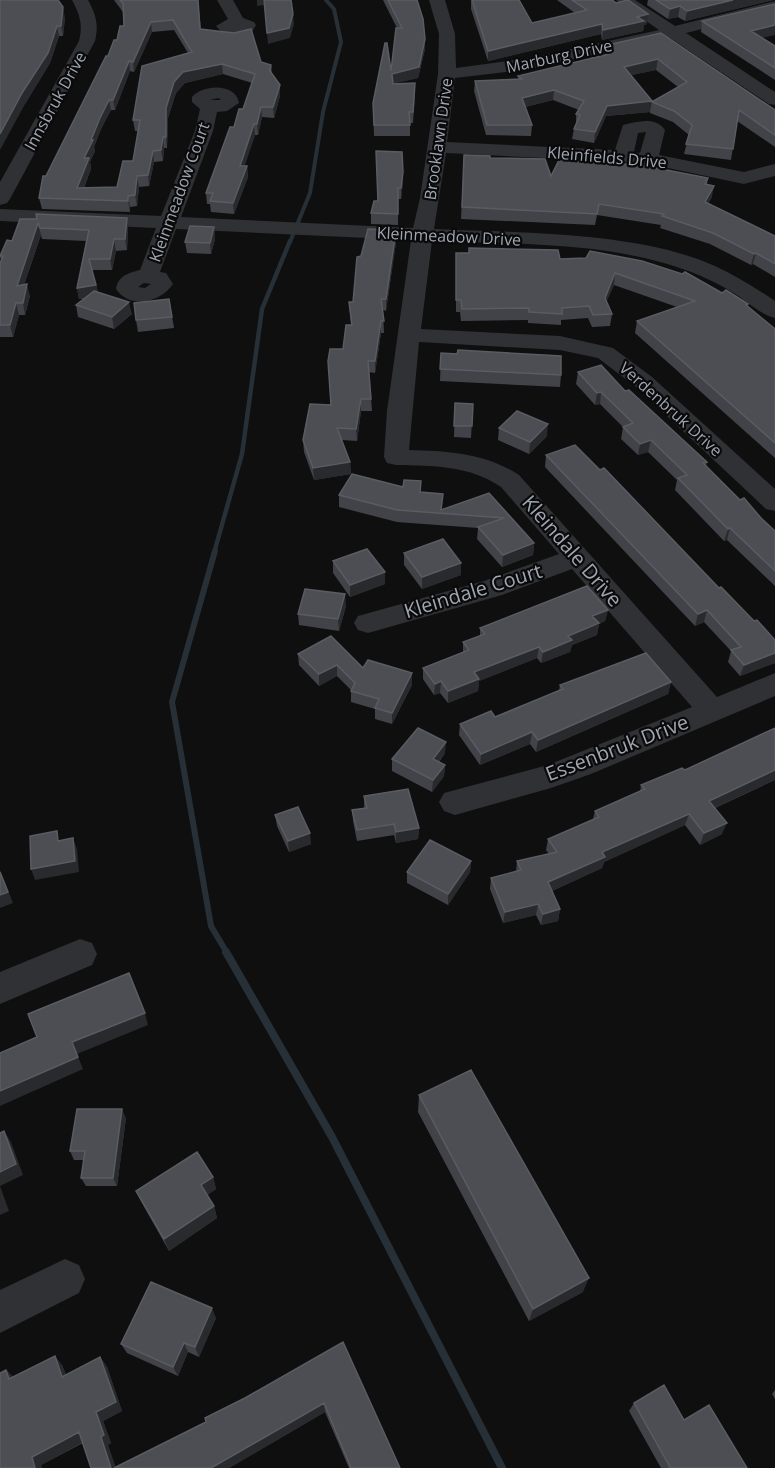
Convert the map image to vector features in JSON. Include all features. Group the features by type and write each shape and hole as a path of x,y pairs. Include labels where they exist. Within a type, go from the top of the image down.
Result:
{"street":[{"name":"Innsbruk Drive","path":"0,199 87,41 90,29 89,17 80,0"},
{"path":"225,0 237,21"},
{"name":"Brooklawn Drive","path":"396,457 399,411 422,235 447,74 447,34 437,0"},
{"path":"624,0 775,100"},
{"name":"Marburg Drive","path":"447,74 546,61 775,6"},
{"name":"Kleinmeadow Court","path":"148,276 204,131 209,107"},
{"path":"623,156 630,129 650,126 656,130 648,159"},
{"name":"Kleinfields Drive","path":"436,147 623,156 744,178 775,170"},
{"name":"Kleinmeadow Drive","path":"0,215 615,246 688,263 723,278 775,311"},
{"name":"Verdenbruk Drive","path":"410,335 560,344 591,348 605,353 644,382 775,503"},
{"name":"Kleindale Drive","path":"396,457 474,464 501,473 712,711"},
{"name":"Kleindale Court","path":"368,623 492,588 577,557"},
{"name":"Essenbruk Drive","path":"454,801 550,776 598,759 775,684"},
{"path":"0,988 80,954"},
{"path":"0,1312 65,1279"}],"building":[{"path":"0,0 58,0 63,7 61,26 57,26 48,53 22,93 0,134"},
{"path":"120,0 198,0 200,29 234,33 251,29 261,62 271,65 270,71 280,85 273,107 261,107 257,124 254,124 240,166 247,166 233,203 210,201 213,193 206,193 230,127 234,127 239,109 243,109 255,74 222,64 183,72 174,82 166,108 166,137 163,137 161,150 153,151 148,175 137,176 135,195 128,196 128,201 39,198 43,176 46,176 114,40 117,40 120,26 124,26 123,3","holes":["173,20 192,52 142,66 133,120 140,120 133,161 123,161 117,187 77,188 89,158 84,158 100,118 109,100 113,100 129,61 133,62 151,22"]},
{"path":"264,0 291,0 293,14 289,28 267,33"},
{"path":"388,0 417,0 423,19 425,39 419,67 392,74 393,84 415,83 413,112 409,112 410,125 374,125 373,103 385,43 387,43 391,71 396,28 402,28"},
{"path":"472,0 519,0 532,23 587,10 572,0 612,0 616,3 628,0 648,14 637,17 644,21 603,30 602,24 488,51"},
{"path":"656,0 733,0 687,11 680,6 670,9"},
{"path":"775,4 775,25 751,31 775,46 775,68 702,21"},
{"path":"661,33 775,110 775,135 739,110 733,149 686,144 692,125 674,111 652,102 687,82 658,59 624,67 652,101 607,106 595,132 574,129 580,115 576,114 584,101 554,90 522,98 532,125 487,125 475,81 522,79 518,76 609,54 607,45"},
{"path":"376,151 402,152 403,172 401,188 398,188 398,214 371,213 374,201 378,201"},
{"path":"464,155 545,159 551,176 559,160 641,165 708,178 705,184 714,186 705,202 775,236 775,264 713,233 662,216 664,214 599,204 597,214 462,207"},
{"path":"36,214 127,218 125,239 114,239 110,259 89,259 96,285 77,288 89,230 40,228 38,223 17,286 27,284 23,303 16,303 10,325 0,325 0,264 3,256 0,256 7,240 12,241 20,219 37,219"},
{"path":"190,226 214,227 210,243 185,242"},
{"path":"368,229 396,230 386,299 381,299 384,321 381,321 375,361 368,361 371,399 361,399 356,429 337,428 350,462 313,468 303,440 310,404 331,405 328,361 330,349 343,349 346,325 352,325 349,302 353,302 357,257 361,256"},
{"path":"469,248 558,250 560,259 586,258 590,251 642,261 682,274 685,272 722,293 726,290 748,304 746,305 775,329 775,443 637,321 695,301 615,273 605,298 612,314 593,315 589,306 562,308 562,314 529,312 529,308 462,309 461,300 456,300 456,253 469,253"},
{"path":"94,291 129,302 112,317 76,305"},
{"path":"169,299 172,317 136,320 134,303"},
{"path":"458,350 561,356 561,375 440,369 441,353 457,354"},
{"path":"601,365 625,391 629,390 707,462 703,463 740,500 744,498 775,531 775,571 730,528 728,529 678,478 687,475 651,440 640,444 623,427 633,423 601,392 597,393 578,372"},
{"path":"455,403 473,404 472,426 454,426"},
{"path":"517,411 548,424 530,442 499,428"},
{"path":"575,445 600,470 604,468 719,588 721,587 754,621 757,620 775,640 775,653 744,665 731,650 741,647 707,610 698,614 546,455"},
{"path":"352,474 403,487 404,480 421,481 420,492 443,494 441,510 489,493 534,543 503,555 478,527 504,518 397,510 339,495"},
{"path":"443,539 461,563 422,577 404,553"},
{"path":"367,549 385,572 350,585 333,561"},
{"path":"587,586 608,610 592,616 599,623 568,636 572,640 543,652 539,647 474,672 479,679 448,691 441,681 435,684 423,668 469,650 463,642 485,634 480,628"},
{"path":"305,589 345,594 338,619 298,614"},
{"path":"331,636 363,668 368,660 412,673 392,713 375,708 379,699 351,691 355,683 337,665 319,674 298,654"},
{"path":"646,653 671,682 538,740 532,732 481,754 460,724 491,711 495,717 563,689 560,685"},
{"path":"418,728 446,742 433,759 445,765 433,780 392,759"},
{"path":"775,728 775,770 709,801 727,823 704,833 689,814 602,852 605,857 548,882 560,909 543,914 538,904 505,912 491,878 521,870 517,861 557,852 548,839 599,817 595,811 645,789 641,785 682,768 685,770"},
{"path":"408,789 419,828 396,832 394,824 357,830 352,810 367,808 364,796"},
{"path":"298,807 310,833 288,841 275,815"},
{"path":"57,831 58,841 73,838 75,861 31,869 30,836"},
{"path":"430,840 471,861 448,894 407,872"},
{"path":"0,872 8,892 0,895"},
{"path":"129,973 145,1013 72,1042 78,1057 0,1091 0,1053 37,1037 28,1014"},
{"path":"471,1070 589,1278 533,1309 419,1095"},
{"path":"77,1109 122,1109 113,1178 81,1178 85,1151 70,1151"},
{"path":"4,1131 16,1164 0,1172 0,1133"},
{"path":"197,1152 213,1177 201,1185 214,1206 164,1239 136,1191"},
{"path":"151,1282 212,1308 195,1347 184,1343 173,1367 121,1344"},
{"path":"343,1342 400,1468 351,1468 324,1403 211,1468 114,1468 206,1422 205,1418"},
{"path":"55,1356 62,1377 100,1357 116,1402 96,1412 111,1468 91,1468 79,1432 32,1457 35,1468 0,1468 0,1373 6,1370 9,1379"},
{"path":"664,1385 684,1420 709,1405 747,1468 669,1468 634,1403"}],"waterway":[{"path":"290,242 310,193 323,112 341,42 334,9 326,0"},
{"path":"214,553 242,454 262,309 290,241"},
{"path":"215,551 172,702 211,926 227,953"},
{"path":"226,952 332,1137 502,1468"}]}
